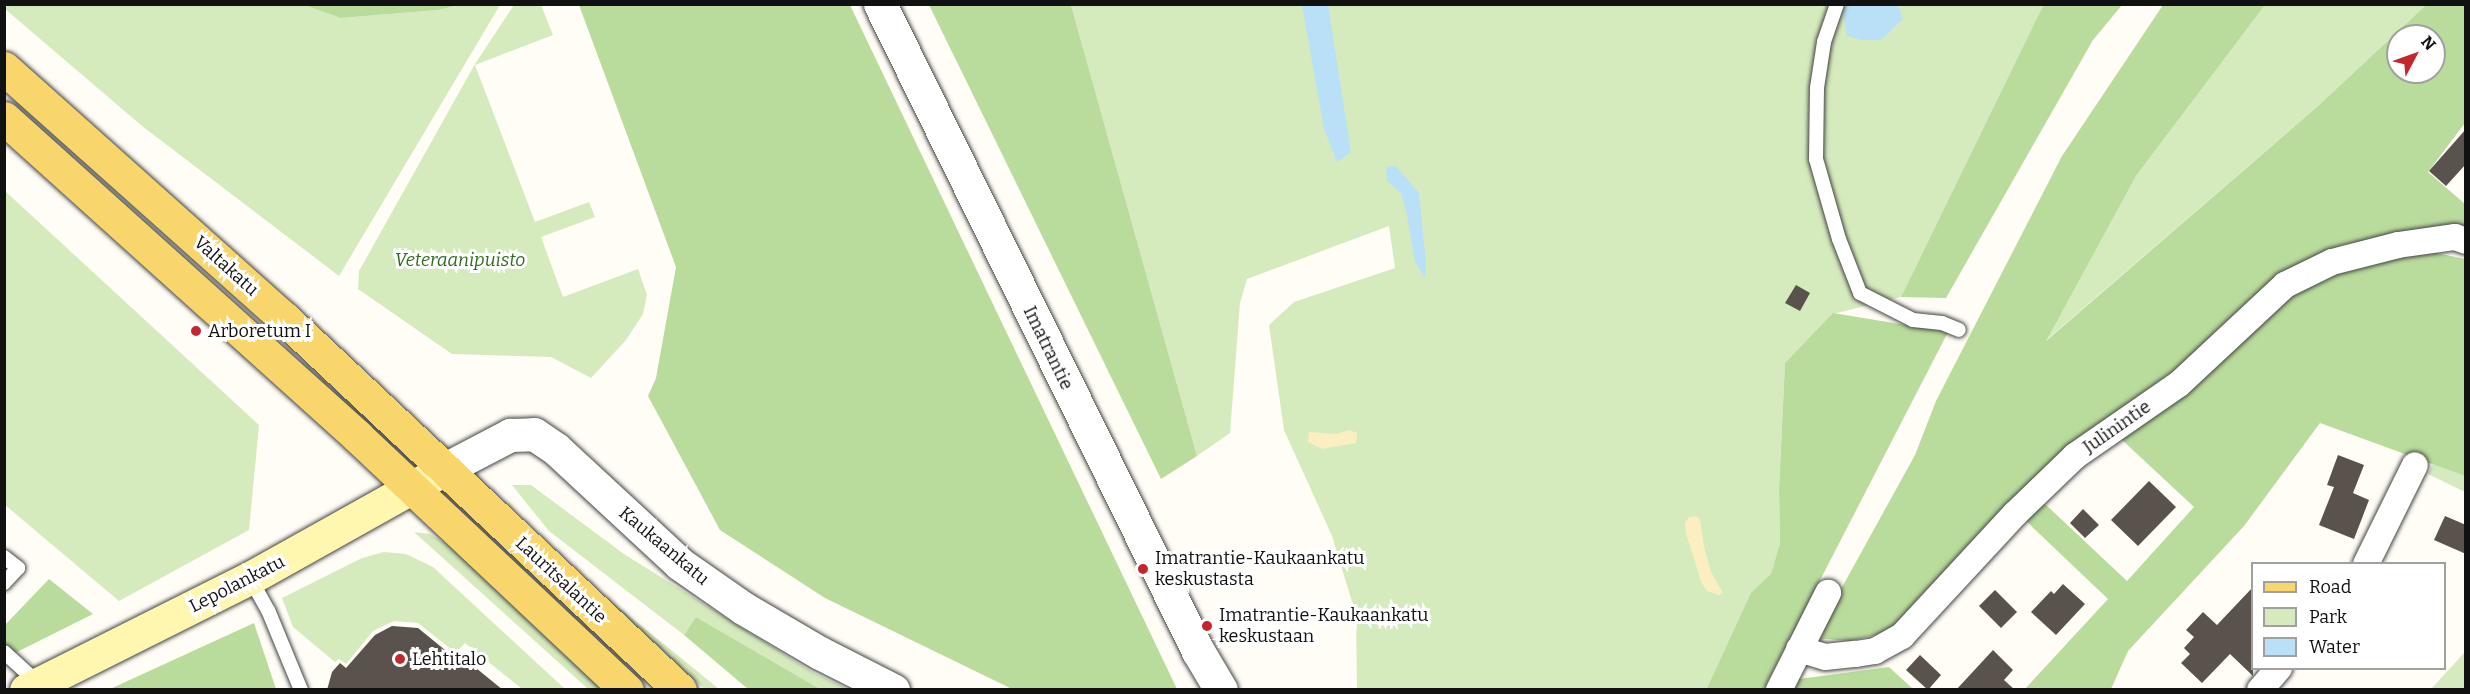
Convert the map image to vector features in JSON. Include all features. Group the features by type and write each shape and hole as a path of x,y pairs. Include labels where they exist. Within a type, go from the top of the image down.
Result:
{"main road":[{"name":"Valtakatu","path":"4,68 285,319 443,470"},
{"name":"Valtakatu","path":"4,118 357,436 410,488"},
{"name":"Lepolankatu","path":"32,686 250,578 443,470"},
{"name":"Lauritsalantie","path":"443,470 680,690"},
{"name":"Lauritsalantie","path":"410,488 627,690"}],"street":[{"name":"Imatrantie","path":"880,4 1192,640 1221,690"},
{"name":"Julinintie","path":"1799,650 1825,657 1856,654 1875,651 1902,636 2015,514 2075,456 2179,384 2285,285 2332,262 2398,245 2455,237 2466,241"},
{"name":"Kaukaankatu","path":"443,470 510,435 534,434 556,449 680,564 743,608 820,653 893,690"},
{"path":"2367,562 2415,465"},
{"path":"1779,690 1828,593"},
{"path":"2260,690 2278,670"}],"lane":[{"path":"1838,4 1824,42 1817,88 1816,159 1839,239 1860,293 1913,320 1942,323 1959,330"},
{"path":"4,557 18,568 4,583"},
{"path":"250,578 268,610 301,690"},
{"path":"4,652 32,686"}],"green space":[{"path":"5,4 304,4 341,18 438,10 459,5 500,5 339,276 142,126 5,9"},
{"path":"2044,4 2122,5 2093,40 1946,298 1901,297"},
{"path":"304,5 459,5 438,10 341,18"},
{"name":"Veteraanipuisto","path":"514,5 541,5 553,35 475,65 535,222 589,202 595,217 541,237 563,297 638,269 647,295 643,314 626,340 591,378 551,357 452,354 358,289 359,271 475,64"},
{"path":"579,5 850,5 1177,689 1012,689 825,598 720,530 648,396 656,378 676,267"},
{"path":"929,5 1071,5 1197,456 1161,479"},
{"path":"1071,5 2044,5 1901,297 1833,314 1785,363 1779,489 1780,543 1771,575 1751,594 1706,690 1357,689 1356,615 1332,536 1284,430 1269,325 1294,302 1395,268 1389,226 1247,279 1240,303 1230,433 1197,456"},
{"path":"2163,5 2265,5 2136,176 2046,341 2318,106 2386,42 2386,84 2446,84 2446,24 2406,24 2426,5 2465,5 2465,123 2428,172 2465,204 2465,229 2421,230 2341,245 2281,279 2187,361 2104,421 1896,630 1850,641 1814,638 1915,455 1936,401 2062,156"},
{"path":"2265,5 2426,5 2406,24 2386,24 2386,42 2318,106 2044,342 2136,176"},
{"path":"5,191 259,425 249,530 119,601 5,505"},
{"path":"2422,250 2465,259 2465,476 2320,423 2244,526 2128,651 2111,689 2024,690 2108,599 2026,521 2044,503 2127,581 2194,507 2121,439 2310,282 2352,265"},
{"path":"1833,313 1948,332 1764,689 1706,690 1751,593 1771,574 1780,543 1779,489 1785,363"},
{"path":"2433,464 2465,476 2465,492 2428,474"},
{"path":"512,485 531,485 624,554 814,673 848,689 820,689 696,617 684,635 549,531"},
{"path":"414,532 430,534 462,554 610,689 588,689"},
{"path":"384,552 406,554 433,567 565,689 522,689 465,643 456,653 418,623 394,621 373,631 346,664 339,659 335,662 293,627 282,598 362,558"},
{"path":"49,579 93,614 5,658 5,625"},
{"path":"590,584 719,689 704,689"},
{"path":"696,617 820,689 748,689 684,635"},
{"path":"254,623 276,689 110,689"},
{"path":"2465,652 2465,689 2431,689"},
{"path":"1889,667 1913,689 1794,690 1799,679"}],"sand":[{"path":"1349,430 1357,433 1356,443 1322,449 1308,442 1309,432 1336,434"},
{"path":"1697,516 1711,572 1723,593 1719,595 1707,591 1702,584 1686,534 1685,523 1689,517"}],"water":[{"path":"1302,5 1328,5 1351,152 1337,162 1324,129"},
{"path":"1848,5 1898,5 1903,19 1881,40 1863,40 1847,36 1843,12"},
{"path":"1396,166 1419,193 1426,263 1425,278 1415,262 1401,193 1387,181 1386,167"}],"building":[{"path":"2466,129 2466,164 2446,186 2429,171"},
{"path":"1796,285 1810,293 1800,311 1785,303"},
{"path":"2338,455 2364,465 2353,493 2369,500 2354,539 2319,525 2334,487 2327,485"},
{"path":"2149,481 2176,507 2138,546 2111,520"},
{"path":"2083,509 2099,525 2085,538 2070,523"},
{"path":"2445,516 2466,525 2466,554 2434,540"},
{"path":"2063,584 2085,604 2056,635 2031,612 2051,591 2054,594"},
{"path":"2251,589 2251,670 2253,670 2253,676 2230,654 2202,683 2181,663 2190,654 2184,648 2194,637 2186,630 2203,612 2217,625"},
{"path":"1995,590 2017,612 2001,628 1979,606"},
{"name":"Lehtitalo","path":"392,626 418,628 456,659 460,655 503,690 327,690 332,672 340,663 346,668 375,635"},
{"path":"1993,650 2013,670 2004,680 2015,690 1956,690"},
{"path":"1920,655 1941,675 1928,690 1906,670"}],"place":[{"name":"Arboretum I","path":"196,331"},
{"name":"Imatrantie-Kaukaankatu keskustasta","path":"1143,569"},
{"name":"Imatrantie-Kaukaankatu keskustaan","path":"1207,626"},
{"name":"Lehtitalo","path":"400,659"}]}
